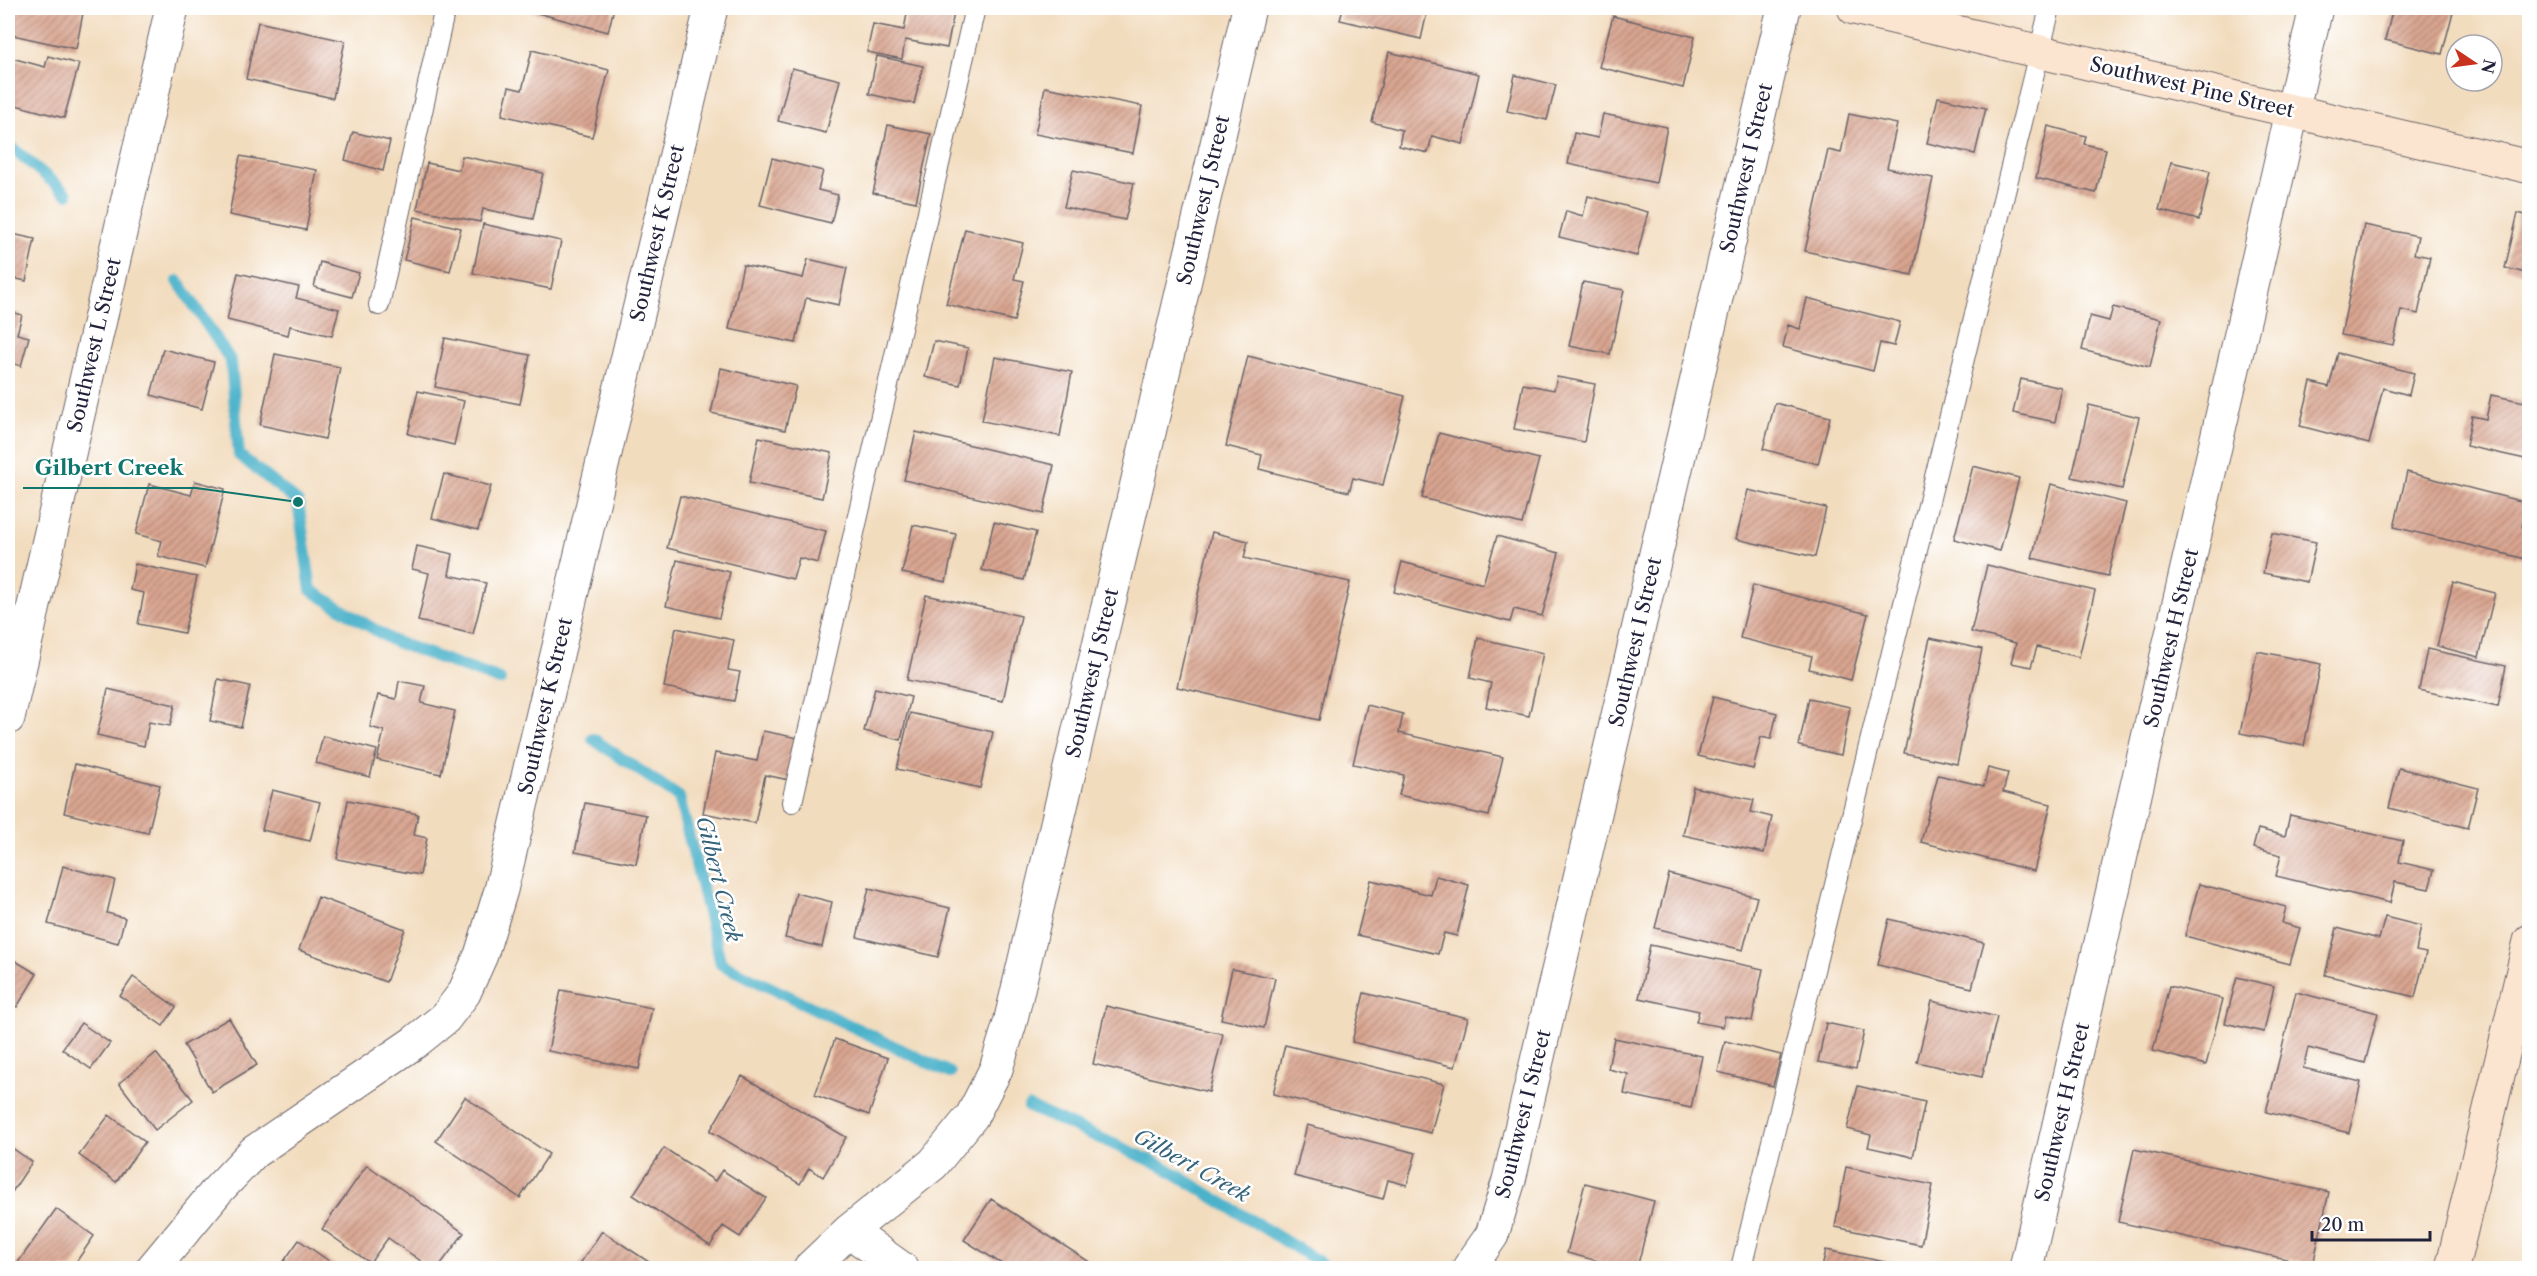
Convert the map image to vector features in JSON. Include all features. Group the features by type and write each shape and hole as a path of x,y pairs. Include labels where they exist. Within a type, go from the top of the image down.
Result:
{"street":[{"name":"Southwest L Street","path":"8,718 172,8"},
{"name":"Southwest K Street","path":"153,1269 216,1192 254,1152 416,1042 445,1018 464,993 481,955 501,890 711,8"},
{"name":"Southwest J Street","path":"810,1269 849,1231 933,1164 972,1116 996,1069 1010,1023 1249,8"},
{"name":"Southwest I Street","path":"1469,1269 1492,1235 1509,1180 1784,8"},
{"name":"Southwest Pine Street","path":"1854,8 2529,167"},
{"name":"Southwest H Street","path":"2026,1269 2316,8"},
{"path":"2452,1269 2529,941"},
{"path":"849,1231 901,1269"}],"lane":[{"path":"379,305 445,8"},
{"path":"792,802 975,8"},
{"path":"1741,1269 2050,8"}],"building":[{"path":"8,8 84,8 76,49 8,34"},
{"path":"519,8 614,8 608,32"},
{"path":"908,8 955,8 947,48 905,40 902,59 867,52 873,24 904,30"},
{"path":"1343,8 1428,8 1421,39 1340,20"},
{"path":"2393,8 2454,8 2447,33 2444,33 2442,54 2385,40"},
{"path":"1613,16 1695,37 1683,88 1599,67"},
{"path":"258,22 345,41 333,98 246,79"},
{"path":"532,50 609,70 592,137 502,115 509,87 522,90"},
{"path":"1389,52 1479,74 1463,144 1432,136 1428,153 1399,146 1402,130 1372,122"},
{"path":"48,56 79,64 64,118 8,103 8,57 45,67"},
{"path":"877,56 923,66 914,104 869,94"},
{"path":"792,68 840,80 826,133 778,121"},
{"path":"1515,75 1556,85 1547,120 1507,111"},
{"path":"1045,87 1142,106 1133,153 1035,134"},
{"path":"1938,97 1986,108 1975,154 1927,143"},
{"path":"1603,114 1667,127 1656,183 1568,164 1574,133 1598,138"},
{"path":"1849,114 1897,124 1887,168 1933,178 1912,275 1805,251 1828,150 1841,153"},
{"path":"888,125 931,134 916,202 873,193"},
{"path":"2048,126 2086,136 2084,144 2106,149 2096,193 2036,178"},
{"path":"353,132 390,141 383,171 345,160"},
{"path":"240,156 317,170 306,230 229,215"},
{"path":"462,156 543,173 533,219 483,209 480,222 417,209 427,163 459,170"},
{"path":"772,158 823,171 818,190 838,195 831,223 760,205"},
{"path":"2171,162 2210,171 2199,220 2159,210"},
{"path":"1073,170 1134,183 1125,220 1064,207"},
{"path":"1588,196 1648,212 1637,256 1559,237 1566,211 1583,216"},
{"path":"2518,213 2529,216 2524,238 2530,239 2530,274 2505,268"},
{"path":"415,217 461,228 450,271 404,260"},
{"path":"483,224 561,241 551,289 473,273"},
{"path":"2364,225 2418,236 2414,254 2430,257 2418,314 2401,310 2393,345 2341,335"},
{"path":"965,229 1023,243 1014,279 1024,281 1014,321 946,304"},
{"path":"8,233 35,239 26,281 8,277"},
{"path":"808,259 847,268 839,305 806,298 796,343 729,329 743,265 803,278"},
{"path":"320,262 359,273 352,297 314,287"},
{"path":"238,273 299,287 296,298 339,309 332,336 290,326 288,335 227,320"},
{"path":"1583,282 1624,290 1610,354 1569,346"},
{"path":"1807,298 1900,322 1894,346 1880,343 1873,371 1783,347 1788,325 1800,329"},
{"path":"2113,307 2161,319 2150,367 2082,350 2090,316 2109,321"},
{"path":"8,311 22,315 17,334 29,337 21,366 8,362"},
{"path":"445,338 530,355 520,404 435,387"},
{"path":"934,341 968,348 960,385 925,377"},
{"path":"163,349 214,362 202,409 151,395"},
{"path":"2338,353 2414,373 2409,395 2383,388 2369,444 2300,426 2311,382 2329,387"},
{"path":"275,354 340,367 325,439 260,425"},
{"path":"1248,356 1405,396 1383,485 1353,478 1349,492 1259,469 1262,455 1226,446"},
{"path":"995,357 1072,372 1060,436 982,421"},
{"path":"721,368 796,386 785,430 711,413"},
{"path":"1557,377 1595,384 1584,442 1514,429 1523,384 1554,390"},
{"path":"2021,379 2062,388 2055,422 2013,413"},
{"path":"418,391 464,401 454,445 408,434"},
{"path":"2491,395 2530,403 2530,460 2466,446 2472,416 2486,419"},
{"path":"1775,403 1830,417 1818,464 1763,449"},
{"path":"2089,405 2139,417 2122,489 2072,477"},
{"path":"916,432 1054,465 1043,514 904,480"},
{"path":"1439,433 1539,459 1522,524 1422,498"},
{"path":"759,437 832,453 822,498 749,483"},
{"path":"1973,466 2019,478 2000,551 1954,539"},
{"path":"2407,472 2528,503 2522,527 2530,529 2530,544 2526,559 2394,527"},
{"path":"444,474 491,486 478,530 432,518"},
{"path":"195,481 225,489 205,568 158,556 162,541 136,534 149,484 191,495"},
{"path":"2051,484 2126,503 2108,576 2032,558"},
{"path":"1748,490 1826,508 1815,557 1736,539"},
{"path":"680,496 826,531 818,563 799,558 793,579 667,548"},
{"path":"994,522 1036,532 1024,580 982,570"},
{"path":"913,525 956,534 946,582 902,573"},
{"path":"1212,532 1248,541 1244,558 1350,582 1319,720 1177,687"},
{"path":"2272,533 2316,542 2307,582 2263,573"},
{"path":"1497,536 1559,553 1542,616 1514,609 1510,622 1394,592 1402,562 1483,584"},
{"path":"417,546 453,554 449,575 486,583 473,634 418,621 429,573 412,569"},
{"path":"677,560 730,572 719,618 666,606"},
{"path":"135,564 197,577 184,633 138,624 144,593 130,590"},
{"path":"1987,565 2095,591 2079,657 2037,647 2031,667 2011,663 2016,643 1971,632"},
{"path":"2453,582 2495,593 2479,657 2437,646"},
{"path":"1753,585 1868,614 1851,680 1809,669 1812,656 1740,638"},
{"path":"926,595 1021,616 1003,701 907,680"},
{"path":"676,628 734,640 728,670 740,672 734,701 664,687"},
{"path":"1478,638 1543,653 1529,716 1486,707 1491,683 1470,678"},
{"path":"1930,638 1982,649 1957,764 1904,753"},
{"path":"2427,649 2506,666 2498,707 2419,690"},
{"path":"2257,651 2321,664 2304,746 2240,733"},
{"path":"218,679 250,686 241,727 210,721"},
{"path":"399,681 425,686 421,703 455,711 441,774 377,760 384,731 370,727 378,695 396,699"},
{"path":"875,688 911,697 901,740 864,731"},
{"path":"108,689 175,705 170,726 149,722 144,746 97,735"},
{"path":"1713,697 1777,713 1771,739 1761,737 1753,769 1698,756"},
{"path":"1809,698 1850,707 1841,755 1799,746"},
{"path":"1367,705 1403,714 1399,733 1503,757 1489,816 1399,795 1404,775 1353,764"},
{"path":"910,713 993,732 980,788 897,769"},
{"path":"763,731 798,738 789,780 765,775 755,823 703,813 715,753 757,761"},
{"path":"323,736 377,750 370,777 316,763"},
{"path":"75,764 160,785 148,833 64,813"},
{"path":"1988,768 2008,773 2003,792 2051,804 2034,871 1921,842 1938,775 1984,786"},
{"path":"2399,768 2478,788 2468,828 2389,808"},
{"path":"1693,787 1754,800 1751,812 1772,817 1764,853 1683,835"},
{"path":"272,790 320,802 310,841 262,830"},
{"path":"348,800 418,814 414,835 427,838 420,875 337,859"},
{"path":"585,803 646,815 636,864 575,852"},
{"path":"2290,815 2403,841 2399,862 2434,870 2429,889 2395,882 2390,903 2276,876 2281,855 2253,848 2258,829 2285,836"},
{"path":"63,866 115,880 107,913 125,918 118,943 48,924"},
{"path":"1669,874 1757,897 1743,950 1655,928"},
{"path":"1436,876 1469,885 1457,936 1444,933 1438,954 1357,935 1371,880 1431,895"},
{"path":"2199,884 2286,907 2282,923 2300,928 2290,964 2185,936"},
{"path":"869,888 950,908 938,957 857,937"},
{"path":"796,893 832,902 822,947 785,938"},
{"path":"318,897 405,929 386,982 299,950"},
{"path":"2385,917 2421,926 2416,951 2426,953 2415,997 2325,975 2337,928 2379,939"},
{"path":"1889,919 1984,943 1972,988 1878,965"},
{"path":"1650,945 1763,969 1752,1021 1725,1016 1723,1027 1696,1022 1699,1011 1639,998"},
{"path":"14,960 37,974 17,1007 8,1001 8,970"},
{"path":"1232,969 1275,978 1264,1028 1221,1019"},
{"path":"133,977 176,1007 163,1026 120,996"},
{"path":"2237,977 2274,986 2264,1032 2225,1023"},
{"path":"2169,986 2223,999 2206,1065 2153,1051"},
{"path":"561,990 652,1008 639,1069 548,1051"},
{"path":"2296,992 2378,1013 2365,1063 2308,1048 2303,1068 2361,1082 2349,1133 2266,1112"},
{"path":"1364,993 1468,1018 1455,1067 1352,1042"},
{"path":"1932,1001 1997,1017 1982,1077 1917,1062"},
{"path":"1106,1006 1223,1034 1209,1092 1093,1064"},
{"path":"229,1018 257,1065 212,1092 184,1045"},
{"path":"81,1023 110,1043 91,1069 62,1049"},
{"path":"1826,1023 1864,1031 1856,1069 1818,1062"},
{"path":"1614,1038 1702,1056 1691,1108 1624,1094 1628,1074 1608,1069"},
{"path":"835,1039 888,1058 869,1115 815,1095"},
{"path":"1725,1041 1781,1055 1773,1086 1718,1072"},
{"path":"1285,1045 1444,1084 1431,1133 1273,1094"},
{"path":"156,1053 193,1100 155,1130 119,1083"},
{"path":"742,1076 846,1137 823,1177 809,1168 800,1184 710,1131"},
{"path":"1858,1086 1925,1102 1913,1157 1868,1147 1871,1135 1847,1129"},
{"path":"465,1097 549,1154 520,1198 436,1141"},
{"path":"109,1115 145,1142 116,1182 79,1155"},
{"path":"1307,1125 1416,1153 1407,1185 1388,1180 1383,1199 1294,1176"},
{"path":"8,1145 32,1162 8,1198"},
{"path":"664,1148 715,1181 722,1170 766,1198 740,1237 723,1226 710,1246 633,1195"},
{"path":"2134,1149 2329,1192 2313,1265 2118,1222"},
{"path":"367,1165 464,1233 438,1268 431,1268 388,1238 370,1263 322,1229"},
{"path":"1846,1167 1933,1185 1921,1245 1835,1227"},
{"path":"1585,1183 1654,1201 1637,1268 1625,1268 1567,1253"},
{"path":"991,1199 1099,1268 1008,1268 964,1240"},
{"path":"56,1209 94,1236 72,1268 14,1268"},
{"path":"602,1231 658,1268 577,1268"},
{"path":"299,1240 339,1268 279,1268"},
{"path":"1826,1250 1910,1267 1910,1268 1822,1268"}],"waterway":[{"name":"Gilbert Creek","path":"8,144 67,194"},
{"name":"Gilbert Creek","path":"178,281 231,361 239,455 298,502 311,590 393,641 500,680"},
{"name":"Gilbert Creek","path":"593,739 679,797 721,964 950,1073"},
{"name":"Gilbert Creek","path":"1029,1107 1161,1165 1329,1268"}],"place":[{"name":"Gilbert Creek","path":"298,502"}]}
